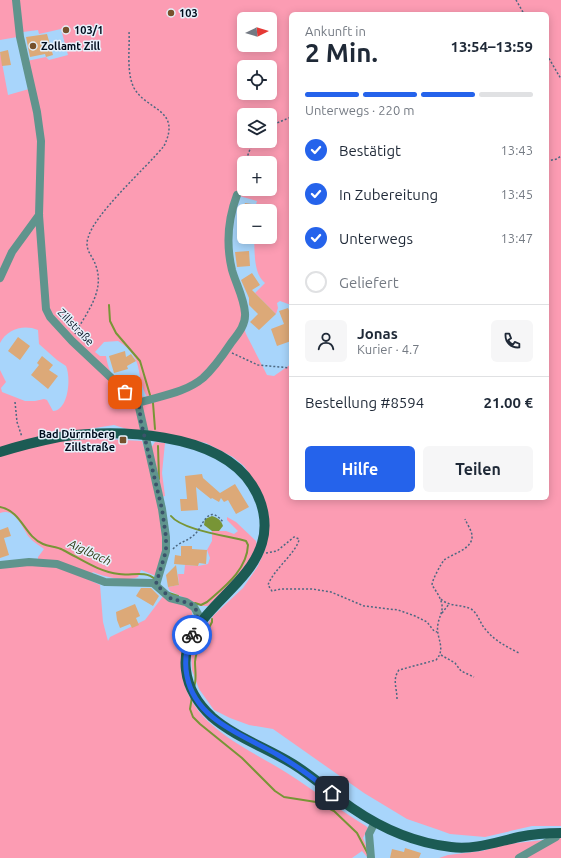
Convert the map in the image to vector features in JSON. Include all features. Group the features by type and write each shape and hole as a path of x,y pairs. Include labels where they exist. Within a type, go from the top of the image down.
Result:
{"main road":[{"path":"0,452 25,445 80,435 104,434 145,436 182,442 208,450 236,465 245,473 258,495 263,508 264,533 259,552 249,571 196,629 187,649 186,670 192,692 204,709 224,726 294,765 353,809 375,822 415,839 452,847 480,847 526,836 559,833"}],"street":[{"name":"Zillstraße","path":"16,0 20,37 40,130 39,215 46,308 50,317 72,341 138,402"},
{"path":"157,582 166,551 166,537 162,509 138,402 176,392 192,385 204,377 241,328 245,319 243,302 232,269 229,248 231,215 238,196"},
{"path":"0,278 12,252 39,215"},
{"path":"0,565 29,562 57,564 105,582 157,582"},
{"path":"157,582 170,598 191,604 197,611 203,613 212,610"},
{"path":"196,629 198,618 197,611"},
{"path":"371,856 369,834 375,822"},
{"path":"519,858 556,837 559,833"}],"path":[{"path":"516,0 523,12"},
{"path":"72,341 97,293 97,270 86,244 89,233 111,204 164,146 169,135 168,121 161,112 139,93 132,83 129,32"},
{"path":"549,57 561,78"},
{"path":"277,123 289,118"},
{"path":"549,161 558,159 561,156"},
{"path":"222,355 235,354 252,364 289,368"},
{"path":"15,402 17,422 25,445"},
{"path":"171,550 195,535 205,518 209,516 217,516 223,522"},
{"path":"442,613 440,598 432,585 441,564 469,545 472,539 465,519"},
{"path":"259,552 264,554 277,551 294,537 299,539 296,547 270,577 268,585 272,591 281,589 312,589 331,592 364,606 398,610 415,616 427,622 434,631 437,632"},
{"path":"440,598 449,604 473,610 485,629 494,638 520,653"},
{"path":"397,699 395,675 399,670 436,660 440,655 441,643 437,632 438,623 442,613 449,604"},
{"path":"440,655 454,663 461,671 474,677"}],"shaded area":[{"path":"0,0 561,0 561,826 532,826 485,837 450,834 407,819 364,793 273,729 249,725 214,710 199,689 192,670 191,653 197,638 214,615 243,588 258,566 266,547 269,525 268,513 259,488 244,466 233,457 206,443 150,431 130,430 114,425 43,436 0,448 0,370 6,382 1,388 2,392 25,401 47,400 53,411 62,405 68,385 68,371 66,366 39,344 38,330 33,328 16,329 7,334 0,343 0,52 8,95 29,89 22,62 46,57 49,60 68,55 61,29 39,34 38,30 23,32 23,36 0,40","holes":["118,341 133,354 147,397 131,393 119,384 110,371 106,356 100,356 95,352 104,342"]},
{"path":"86,438 142,441 155,487 165,545 156,576 141,570 138,577 121,579 103,576 93,572 87,579 100,585 103,622 108,641 110,637 145,620 164,595 191,609 192,620 185,648 183,679 191,699 213,726 227,737 287,773 366,826 368,828 363,838 368,850 368,858 362,851 352,858 0,858 0,568 38,564 38,557 44,549 29,537 21,523 14,515 5,512 0,513 0,456 51,442"},
{"path":"155,442 165,443 162,473 165,496 161,497 151,448"},
{"path":"212,516 219,520 223,526 219,531 212,531 204,525 205,519"},
{"path":"227,517 236,522 256,541 257,545 248,566 208,606 202,606 170,591 168,587 179,585 178,574 184,574 185,565 198,566 208,564 210,558 207,550 212,541 212,531 226,531 234,534 238,531 227,520"},
{"path":"561,838 561,858 439,858 448,855 482,851 507,844"}],"building":[{"path":"47,34 53,55 46,57 45,54 30,57 26,37"},
{"path":"8,50 11,65 2,66 0,52"},
{"path":"249,251 250,266 237,267 235,252"},
{"path":"252,273 260,285 252,290 276,314 259,330 250,322 258,314 249,305 249,298 241,280"},
{"path":"288,308 289,310 289,342 277,346 271,329 284,324 279,311"},
{"path":"18,337 30,346 20,360 8,351"},
{"path":"125,351 126,357 131,354 136,361 127,366 128,369 114,373 109,356"},
{"path":"42,356 53,365 49,370 58,376 48,389 31,375 39,365 37,363"},
{"path":"202,474 203,478 220,493 235,484 249,507 236,514 228,500 224,502 221,498 219,502 212,498 211,499 196,487 198,510 181,511 180,499 187,499 185,476"},
{"path":"8,527 11,536 4,538 9,555 0,558 0,530"},
{"path":"181,546 192,546 192,549 207,550 206,564 199,563 198,566 174,564 175,555 181,556"},
{"path":"176,565 179,585 168,587 166,575"},
{"path":"141,588 151,588 159,596 153,606 136,596"},
{"path":"135,604 140,616 136,618 139,625 132,628 130,624 120,628 116,612"},
{"path":"405,848 421,853 419,858 390,858 392,849 404,852"}],"waterway":[{"path":"109,305 110,321 116,333 140,361 150,395"},
{"path":"153,403 155,429"},
{"path":"158,446 159,479"},
{"name":"Aiglbach","path":"0,507 13,513 31,535 43,544 61,549 104,571 119,574 142,574 151,576 155,579"},
{"path":"171,516 177,521 195,529 246,541 248,545 244,562 234,577 207,602 201,605 195,603"},
{"name":"Aiglbach","path":"169,593 178,596"},
{"path":"194,687 196,678 196,657 199,646 212,622 212,619"},
{"path":"192,697 190,709 193,717 242,758 275,791 284,797 316,802 334,811 357,833 368,854"}],"way so far":[{"path":"125,392 138,402 140,408 141,422 162,509 167,546 165,558 156,584 170,598 191,604 197,611 198,618 196,629 192,635"}],"place":[{"name":"103","path":"171,13"},
{"name":"103/1","path":"66,30"},
{"name":"Zollamt Zill","path":"33,46"},
{"name":"Bad Dürrnberg Zillstraße","path":"123,440"}],"route":[{"path":"192,635 185,658 186,670 188,682 192,692 204,709 224,726 277,754 312,777 332,793"}]}
